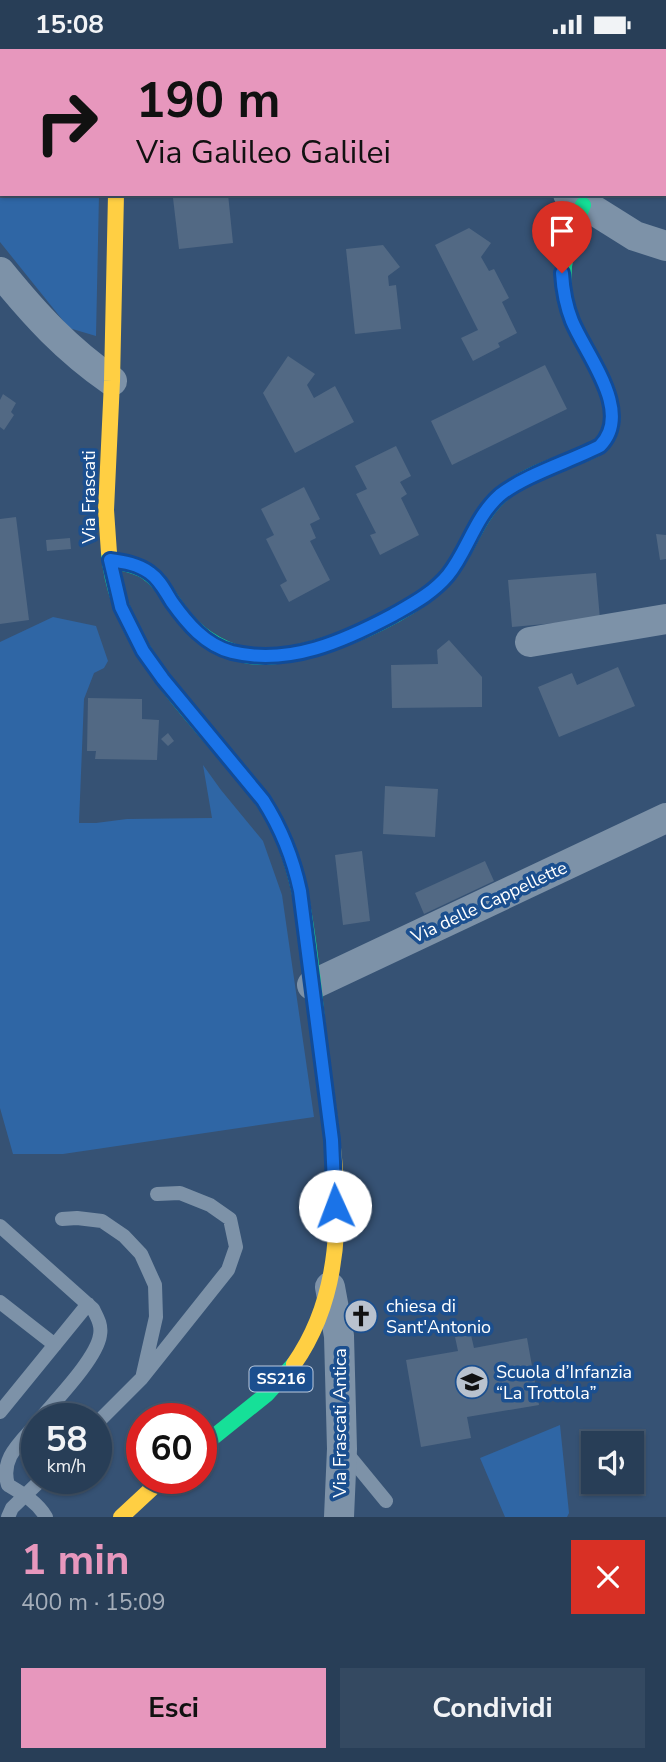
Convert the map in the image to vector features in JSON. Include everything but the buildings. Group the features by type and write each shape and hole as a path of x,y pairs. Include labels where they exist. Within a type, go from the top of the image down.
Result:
{"main road":[{"name":"Via Frascati","path":"116,196 106,510 110,560 121,607 143,651 263,800 290,854 300,891 334,1170 335,1231 330,1287 311,1334 288,1371 274,1386 217,1434"},
{"path":"110,560 125,562 148,571 161,583 178,611 194,630 220,648 244,654 274,655 319,649 367,628 434,590 453,568 473,530 499,497 527,479 600,446 610,432 608,393 573,322 564,291 562,273 575,199"},
{"path":"121,1517 146,1494"}],"street":[{"path":"575,199 635,236 666,246"},
{"path":"0,272 54,335 112,381"},
{"path":"530,642 666,619"},
{"name":"Via delle Cappellette","path":"312,985 666,818"},
{"name":"Via Frascati Antica","path":"330,1287 339,1336 342,1448 340,1517"}],"lane":[{"path":"112,1409 142,1378 228,1270 236,1247 230,1219 210,1205 180,1193 157,1194"},
{"path":"62,1219 102,1221 124,1236 141,1254 155,1285 156,1317 142,1378"},
{"path":"0,1226 88,1304 99,1321 101,1333 97,1346 52,1403"},
{"path":"0,1302 55,1345"},
{"path":"0,1412 88,1304"},
{"path":"21,1442 9,1457 4,1472 8,1485 21,1492"},
{"path":"342,1448 386,1501"},
{"path":"8,1517 12,1508 26,1495 41,1507 46,1517"}],"shaded area":[{"path":"0,196 99,196 96,336 69,328 0,242"},
{"path":"53,617 96,626 108,661 104,668 94,673 84,699 79,823 127,819 212,818 203,765 263,841 282,895 314,1117 63,1154 13,1154 0,1108 0,642"},
{"path":"560,1425 569,1513 567,1517 505,1517 480,1458"}],"traffic: fast":[{"path":"110,560 133,566 151,575 186,620 200,633 216,644 244,655 267,657 323,646 382,622 431,591 447,576 485,514 500,496 533,475 595,449 607,437 612,422 611,405 597,370 573,324 564,293 565,259 583,205"},
{"path":"109,553 114,584 138,641 173,692 250,783 274,819 285,844 301,899 320,1046"},
{"path":"217,1434 267,1394 294,1364"}],"traffic: slow":[{"path":"109,553 106,510 116,196"},
{"path":"294,1364 315,1328 328,1290 335,1250 335,1168 320,1046"},
{"path":"121,1517 146,1494"}],"place":[{"name":"chiesa di Sant'Antonio","path":"361,1316"},
{"name":"Scuola d’Infanzia “La Trottola”","path":"472,1382"}],"route":[{"path":"335,1206 332,1140 300,891 290,854 263,800 163,679 134,637 121,607 110,560 139,566 148,571 161,583 178,611 194,630 220,648 244,654 274,655 319,649 351,636 419,601 447,576 473,530 499,497 527,479 600,446 610,432 608,393 573,322 562,273"}]}
